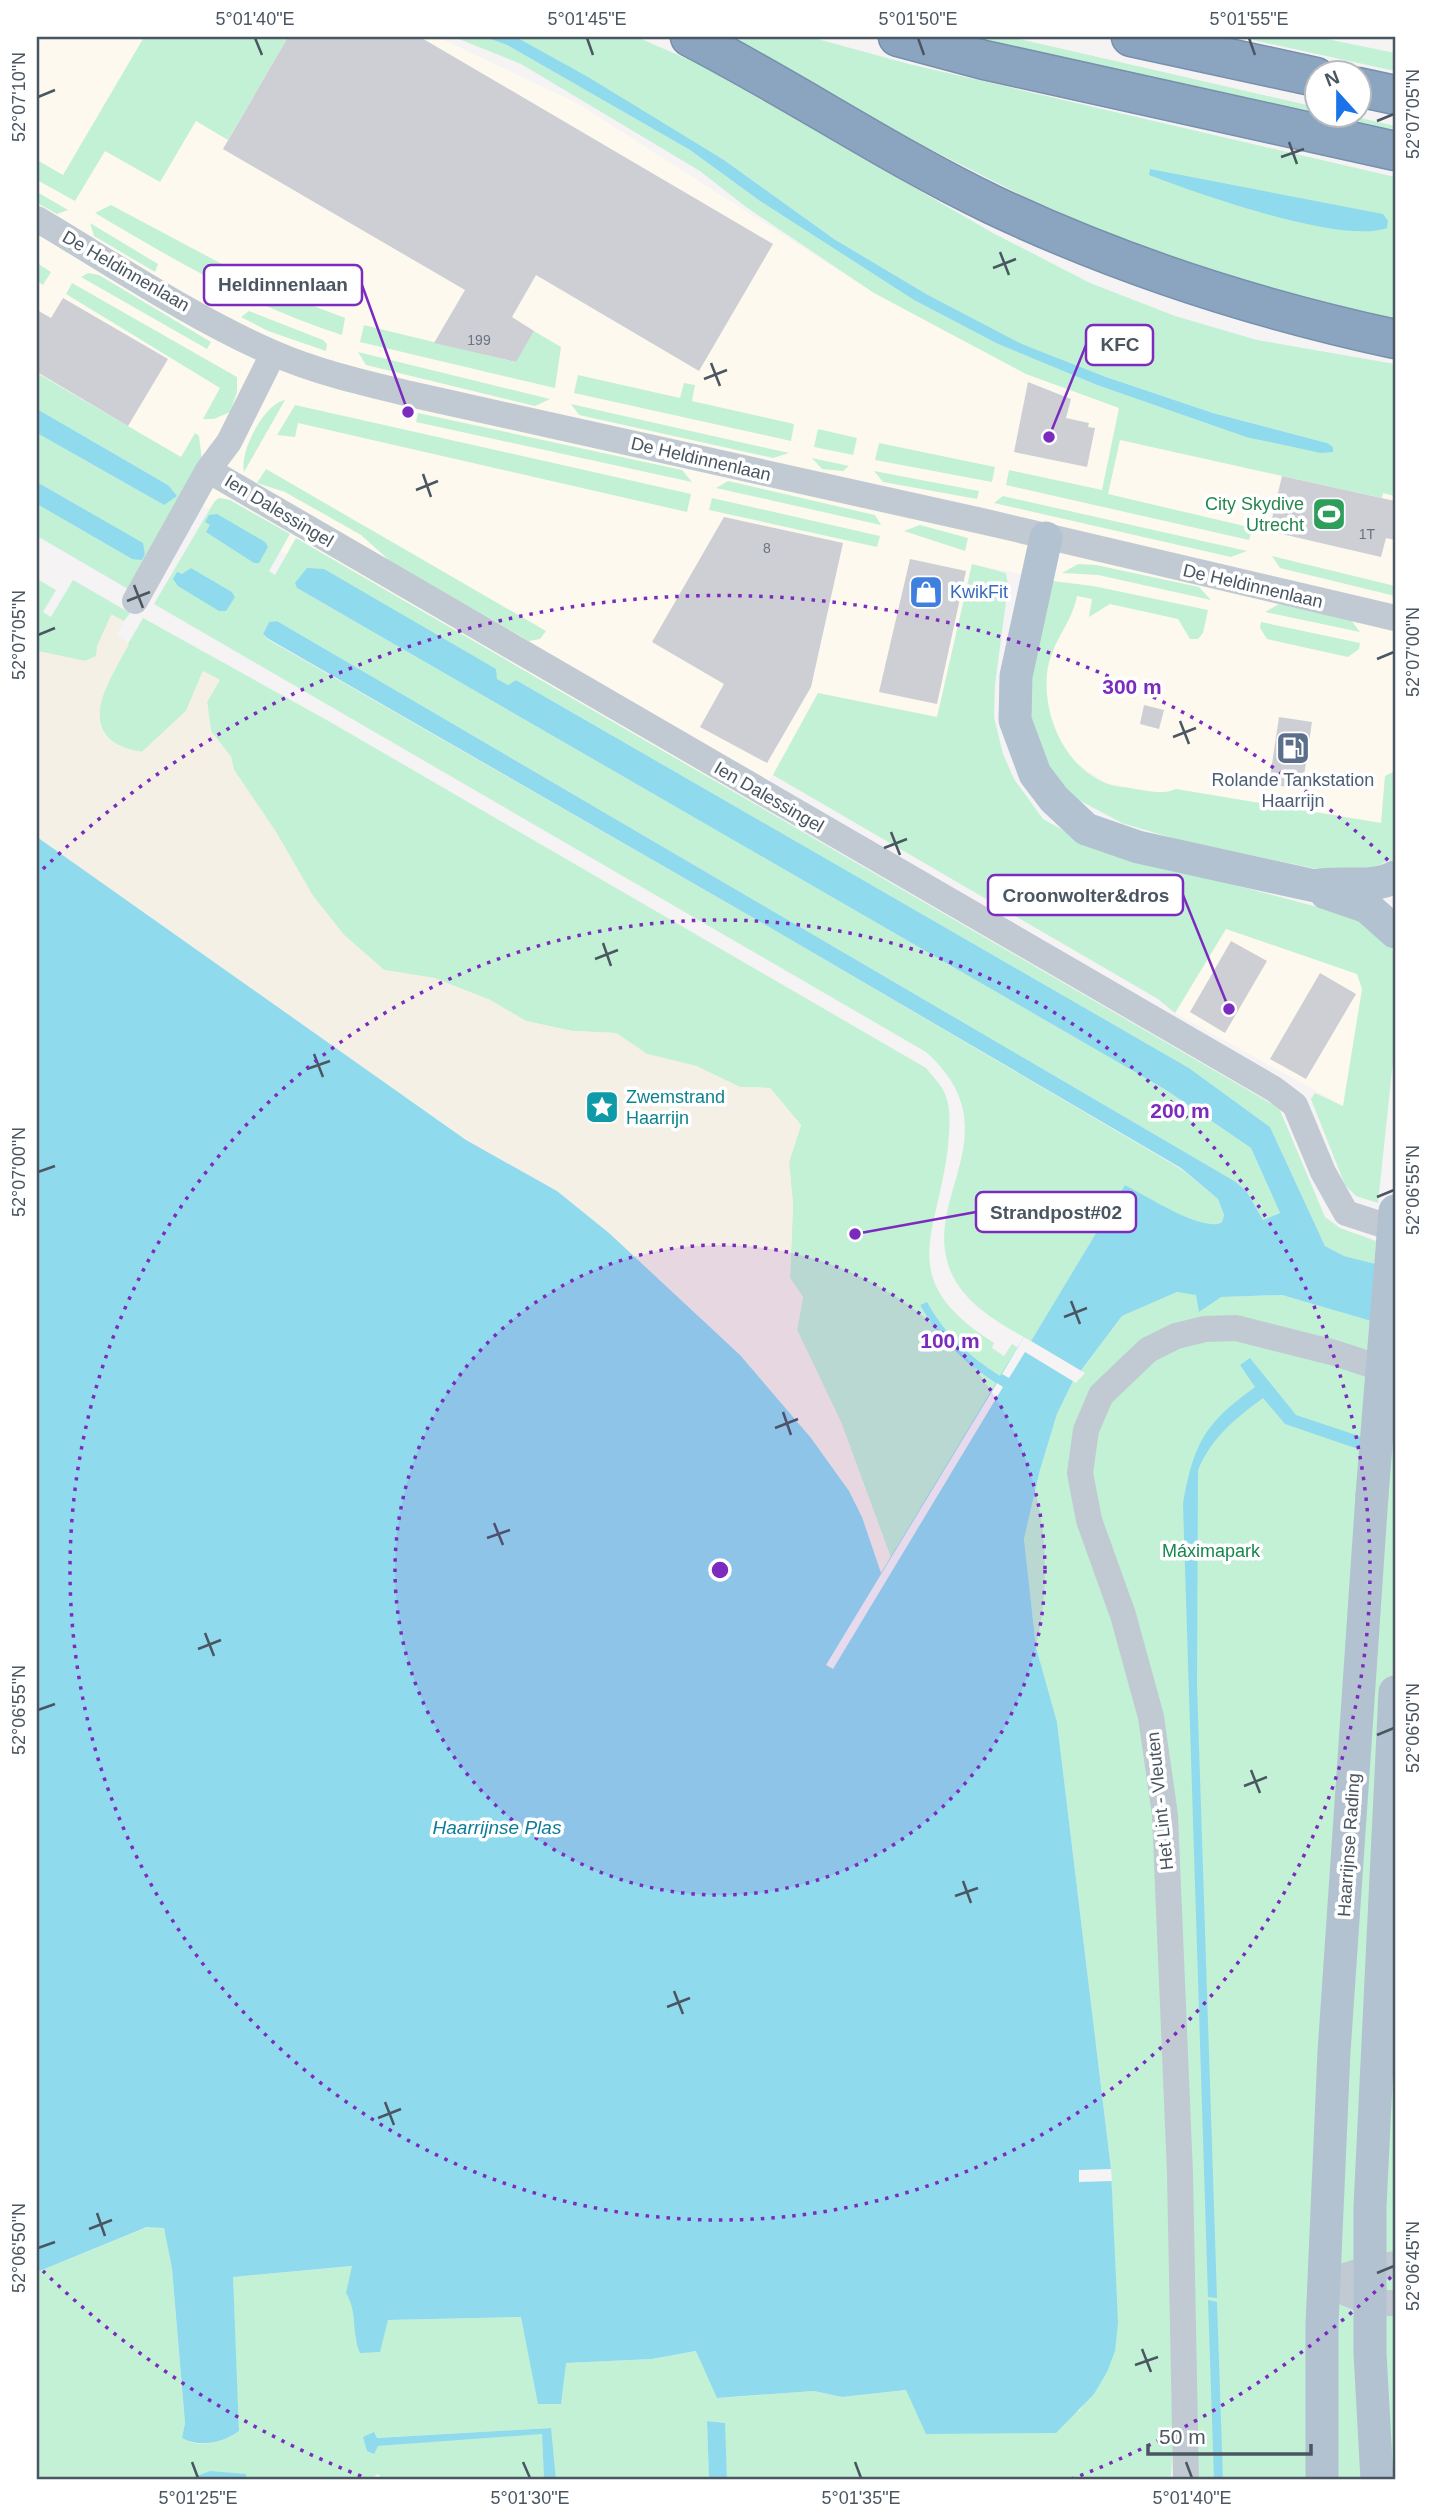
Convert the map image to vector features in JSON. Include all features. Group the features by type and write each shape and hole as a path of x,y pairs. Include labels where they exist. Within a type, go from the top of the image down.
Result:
{"highway":[{"path":"691,37 990,204 1073,241 1232,299 1395,340"},
{"path":"898,37 984,60 1395,151"},
{"path":"1131,37 1302,74"},
{"path":"1372,90 1395,94"}],"main road":[{"path":"1045,537 1016,676 1015,720 1035,774 1041,783 1086,829 1138,847 1315,886 1331,897 1367,907 1395,932"},
{"path":"1315,886 1335,882 1380,885 1395,877"},
{"name":"Haarrijnse Rading","path":"1322,2480 1323,2283 1334,2052 1372,1495 1395,1211"},
{"path":"1377,2480 1370,2353 1387,2308 1370,2207 1395,1692"},
{"path":"1370,2207 1395,2241"}],"street":[{"name":"De Heldinnenlaan","path":"37,219 273,354 410,394 1395,618"},
{"name":"Ien Dalessingel","path":"273,354 262,382 229,442 208,470 1274,1089 1295,1105 1323,1172 1346,1213 1395,1229"},
{"path":"135,600 208,470"},
{"name":"Het Lint - Vleuten","path":"1186,2480 1181,2173 1165,1815 1152,1717 1123,1615 1089,1520 1080,1473 1086,1430 1101,1395 1148,1350 1176,1336 1205,1329 1236,1328 1335,1353"},
{"path":"1335,1353 1376,1351 1395,1356"},
{"path":"1335,1353 1395,1373"},
{"path":"1323,2283 1382,2266"},
{"path":"1323,2283 1387,2308"}],"shaded area":[{"path":"37,37 438,37 577,103 874,293 1026,374 1395,484 1395,771 1385,776 1381,823 1176,789 1164,794 1106,783 1075,762 1057,735 1046,703 1047,672 1053,644 1063,631 1075,585 972,564 937,718 818,693 750,815 253,535 37,408"},
{"path":"1226,929 1357,974 1363,989 1343,1106 1175,1013"}],"green space":[{"path":"144,37 288,37 228,140 196,121 160,182 105,151 75,201 37,180 37,160 63,175"},
{"path":"454,37 485,37 507,45 690,150 760,201 914,300 998,344 1097,385 1246,437 1327,443 1213,413 1106,377 1022,344 928,295 834,239 724,160 516,37 637,37 703,66 993,233 1090,283 1175,316 1257,340 1395,364 1395,496 1383,493 1382,498 1120,440 1108,494 1253,528 1249,540 1006,485 1009,470 1102,490 1119,408 1026,374 874,293 746,207 700,171 521,64"},
{"path":"727,37 810,37 909,64 1395,177 1395,322 1249,289 1132,244 1029,199 922,145"},
{"path":"961,37 1010,37 1302,104 1302,115"},
{"path":"1239,37 1317,37 1395,53 1395,71 1372,66 1372,60 1345,60"},
{"path":"1372,121 1395,126 1395,136 1369,130 1372,130"},
{"path":"37,192 68,210 57,214 37,203"},
{"path":"111,205 269,289 345,318 342,335 277,311 246,296 185,265 95,213"},
{"path":"90,223 158,264 155,272 94,236"},
{"path":"37,263 51,272 43,285 37,281"},
{"path":"88,273 99,275 211,342 207,349 81,277"},
{"path":"72,283 237,377 237,392 230,412 214,419 203,419 220,388 66,294"},
{"path":"249,311 323,340 327,344 326,351 268,331 241,317"},
{"path":"364,325 515,362 534,331 561,347 555,388 360,342"},
{"path":"358,352 550,399 535,406 366,365"},
{"path":"37,373 181,457 195,433 199,436 202,460 128,589 37,536 37,504 132,559 142,559 145,554 142,543 37,482 37,433 164,505 168,485 37,409"},
{"path":"578,375 680,398 684,383 695,385 692,401 794,424 791,441 574,393"},
{"path":"285,400 244,472 245,453 261,419 277,403"},
{"path":"571,404 789,453 773,458 579,415"},
{"path":"295,405 691,494 687,512 298,423 295,437 277,435"},
{"path":"418,413 682,470 692,482 416,422"},
{"path":"818,429 857,438 853,455 814,447"},
{"path":"879,443 995,467 992,482 875,460"},
{"path":"812,458 849,466 843,471 822,469"},
{"path":"266,469 546,631 540,639 529,641 391,562 361,535 285,492 257,483"},
{"path":"874,471 979,491 977,499 883,482"},
{"path":"728,481 875,515 881,525 716,488"},
{"path":"1003,496 1247,551 1231,557 994,503"},
{"path":"219,498 230,500 290,534 269,571 275,575 296,538 1279,1108 1325,1217 1340,1228 1376,1241 1374,1264 1344,1256 1325,1246 1270,1127 1189,1068 516,680 508,685 496,679 496,669 297,588 1166,1090 1251,1148 1280,1213 1263,1220 1247,1192 1236,1182 277,621 269,622 263,634 267,639 764,924 1181,1169 1218,1199 1224,1215 1222,1222 1202,1223 1174,1212 1125,1185 1031,1341 997,1321 965,1294 951,1272 944,1245 946,1218 965,1137 963,1110 951,1081 926,1052 154,604 214,502","holes":["191,568 232,592 235,597 177,585"]},
{"path":"712,498 880,536 877,547 709,510"},
{"path":"920,525 968,538 965,551 904,531"},
{"path":"1272,556 1395,586 1395,596 1280,568"},
{"path":"972,564 1006,573 1008,586 995,685 994,717 1003,754 1014,779 1043,819 1095,848 1370,921 1389,941 1395,956 1395,1042 1378,1203 1356,1196 1345,1185 1311,1099 1315,1093 1343,1106 1362,989 1357,974 1226,929 1175,1013 1158,999 773,775 818,693 937,717"},
{"path":"1078,564 1096,565 1199,587 1211,600 1098,575 1062,573"},
{"path":"37,579 56,590 43,612 51,617 73,580 130,613 124,621 112,615 97,656 85,661 37,651"},
{"path":"1053,581 1093,586 1208,610 1203,633 1198,639 1190,639 1178,619 1110,604 1089,617 1092,599 1077,596 1071,616 1052,653 1047,674 1047,690 1053,723 1060,739 1080,766 1114,786 1155,792 1176,789 1381,823 1385,776 1395,771 1395,859 1349,876 1176,839 1122,823 1073,797 1042,759 1029,723 1027,690"},
{"path":"1279,604 1351,620 1360,632 1265,612"},
{"path":"143,618 332,723 926,1068 937,1081 947,1100 950,1120 943,1179 931,1233 929,1256 933,1277 943,1298 963,1320 994,1343 992,1348 1004,1356 1012,1344 1018,1348 1000,1377 959,1344 942,1326 927,1303 920,1305 944,1340 997,1383 891,1558 841,1422 797,1330 803,1297 790,1278 793,1205 789,1162 801,1125 770,1088 740,1087 696,1066 647,1054 616,1033 572,1031 526,1021 490,1000 434,978 384,970 344,935 313,896 276,832 234,770 231,757 211,731 207,702 219,680 203,671 186,711 142,752 117,744 104,731 100,715 103,696 111,675"},
{"path":"1261,622 1360,643 1359,649 1348,657 1267,639 1260,628"},
{"name":"Máximapark","path":"1177,1292 1221,1297 1282,1295 1395,1328 1395,2480 1194,2480 1173,2438 1171,2480 727,2480 724,2423 707,2421 709,2480 556,2480 550,2428 376,2438 373,2454 377,2446 542,2433 544,2480 383,2480 378,2474 369,2480 246,2480 246,2474 186,2480 37,2480 37,2272 148,2227 164,2227 172,2269 185,2423 182,2438 196,2443 219,2441 239,2431 232,2277 353,2266 346,2293 354,2306 356,2343 388,2320 521,2317 566,2363 652,2359 697,2351 718,2398 814,2391 842,2397 907,2390 1056,2432 1076,2410 1079,2411 1107,2372 1115,2278 1111,2169 1057,1722 1036,1647 1024,1539 1040,1470 1057,1414 1073,1381 1122,1316"}],"sand":[{"name":"Zwemstrand Haarrijn","path":"111,615 124,621 117,635 129,644 112,675 100,708 100,723 106,736 119,746 142,752 186,711 203,671 220,680 207,702 211,731 231,757 234,770 276,832 313,896 344,935 384,970 434,978 490,1000 526,1021 572,1031 616,1033 647,1054 696,1066 740,1087 770,1088 801,1125 789,1162 793,1205 790,1278 803,1297 797,1330 841,1422 891,1558 881,1574 862,1517 849,1491 811,1438 740,1355 609,1233 557,1191 466,1140 37,837 37,651 85,661 96,656 97,646"}],"water":[{"path":"485,37 516,37 588,77 724,160 834,239 928,295 1022,344 1106,377 1213,413 1327,443 1333,447 1333,452 1321,453 1246,437 1097,385 998,344 914,300 760,201 690,150 507,45"},
{"path":"1150,169 1383,214 1388,221 1387,228 1366,231 1337,229 1269,215 1149,175"},
{"path":"37,409 168,485 177,496 164,505 37,433"},
{"path":"37,482 143,543 145,554 142,560 132,559 37,504"},
{"path":"217,514 265,542 268,547 259,563 254,563 206,532 210,525 205,522 209,515"},
{"path":"191,568 232,592 235,597 226,611 219,611 178,586 173,579 177,572 182,574"},
{"name":"Haarrijnse Plas","path":"307,568 324,569 496,669 497,679 508,685 516,680 1189,1068 1270,1127 1325,1246 1344,1256 1395,1269 1395,1328 1282,1295 1221,1297 1199,1312 1196,1295 1177,1292 1122,1316 1073,1381 1057,1414 1040,1470 1024,1539 1036,1647 1057,1722 1111,2169 1118,2323 1115,2351 1107,2372 1094,2394 1056,2433 926,2434 906,2390 842,2397 814,2391 717,2398 696,2351 652,2359 566,2363 561,2404 538,2404 521,2317 388,2320 380,2352 360,2353 352,2308 346,2293 352,2266 233,2277 239,2431 219,2441 196,2443 182,2438 185,2423 172,2269 164,2228 147,2227 37,2272 37,837 466,1140 557,1191 609,1233 740,1355 811,1438 849,1491 862,1517 881,1573 996,1383 953,1349 935,1329 920,1305 927,1302 959,1344 1000,1376 1024,1337 1031,1341 1125,1185 1202,1223 1222,1222 1224,1215 1218,1199 1181,1168 267,638 263,634 269,622 277,621 1236,1182 1247,1192 1263,1220 1280,1213 1251,1148 1166,1090 297,588 295,583"},
{"path":"1250,1358 1296,1415 1362,1437 1361,1450 1285,1424 1263,1398 1217,1438 1198,1470 1197,1685 1217,2298 1208,2297 1183,1504 1192,1465 1204,1436 1224,1412 1255,1387 1240,1365"},
{"path":"1208,2300 1217,2302 1223,2480 1214,2480"},
{"path":"707,2421 725,2423 727,2480 709,2480"},
{"path":"551,2428 556,2480 544,2480 542,2434 378,2446 374,2454 367,2451 363,2437 374,2432 377,2438"},
{"path":"210,2471 246,2474 246,2480 186,2480"}],"pier":[{"path":"1024,1337 1085,1373 1076,1383 1025,1352 1009,1378 1002,1374"},
{"path":"997,1383 1003,1387 833,1669 826,1665"},
{"path":"1111,2169 1112,2181 1079,2182 1079,2170"}],"building":[{"path":"288,37 420,37 773,244 699,371 536,275 512,317 534,331 516,362 434,343 465,290 223,149"},
{"path":"63,298 168,359 128,426 37,372 37,310 51,318"},
{"path":"1028,382 1071,399 1066,418 1089,423 1088,427 1095,428 1087,467 1014,452"},
{"path":"1282,476 1395,501 1395,540 1386,538 1381,557 1269,531"},
{"path":"724,517 843,543 811,687 767,763 700,727 724,684 652,642"},
{"path":"910,559 966,571 937,704 879,692"},
{"path":"1144,705 1164,710 1159,729 1140,724"},
{"path":"1279,717 1312,722 1302,789 1269,784"},
{"path":"1231,941 1267,961 1225,1033 1190,1012"},
{"path":"1320,973 1356,994 1306,1079 1270,1059"}],"place":[{"name":"Heldinnenlaan","path":"408,412"},
{"name":"KFC","path":"1049,437"},
{"name":"City Skydive Utrecht","path":"1329,514"},
{"name":"KwikFit","path":"926,592"},
{"name":"Rolande Tankstation Haarrijn","path":"1293,748"},
{"name":"Croonwolter&dros","path":"1229,1009"},
{"name":"Zwemstrand Haarrijn","path":"602,1107"},
{"name":"Strandpost#02","path":"855,1234"}]}
